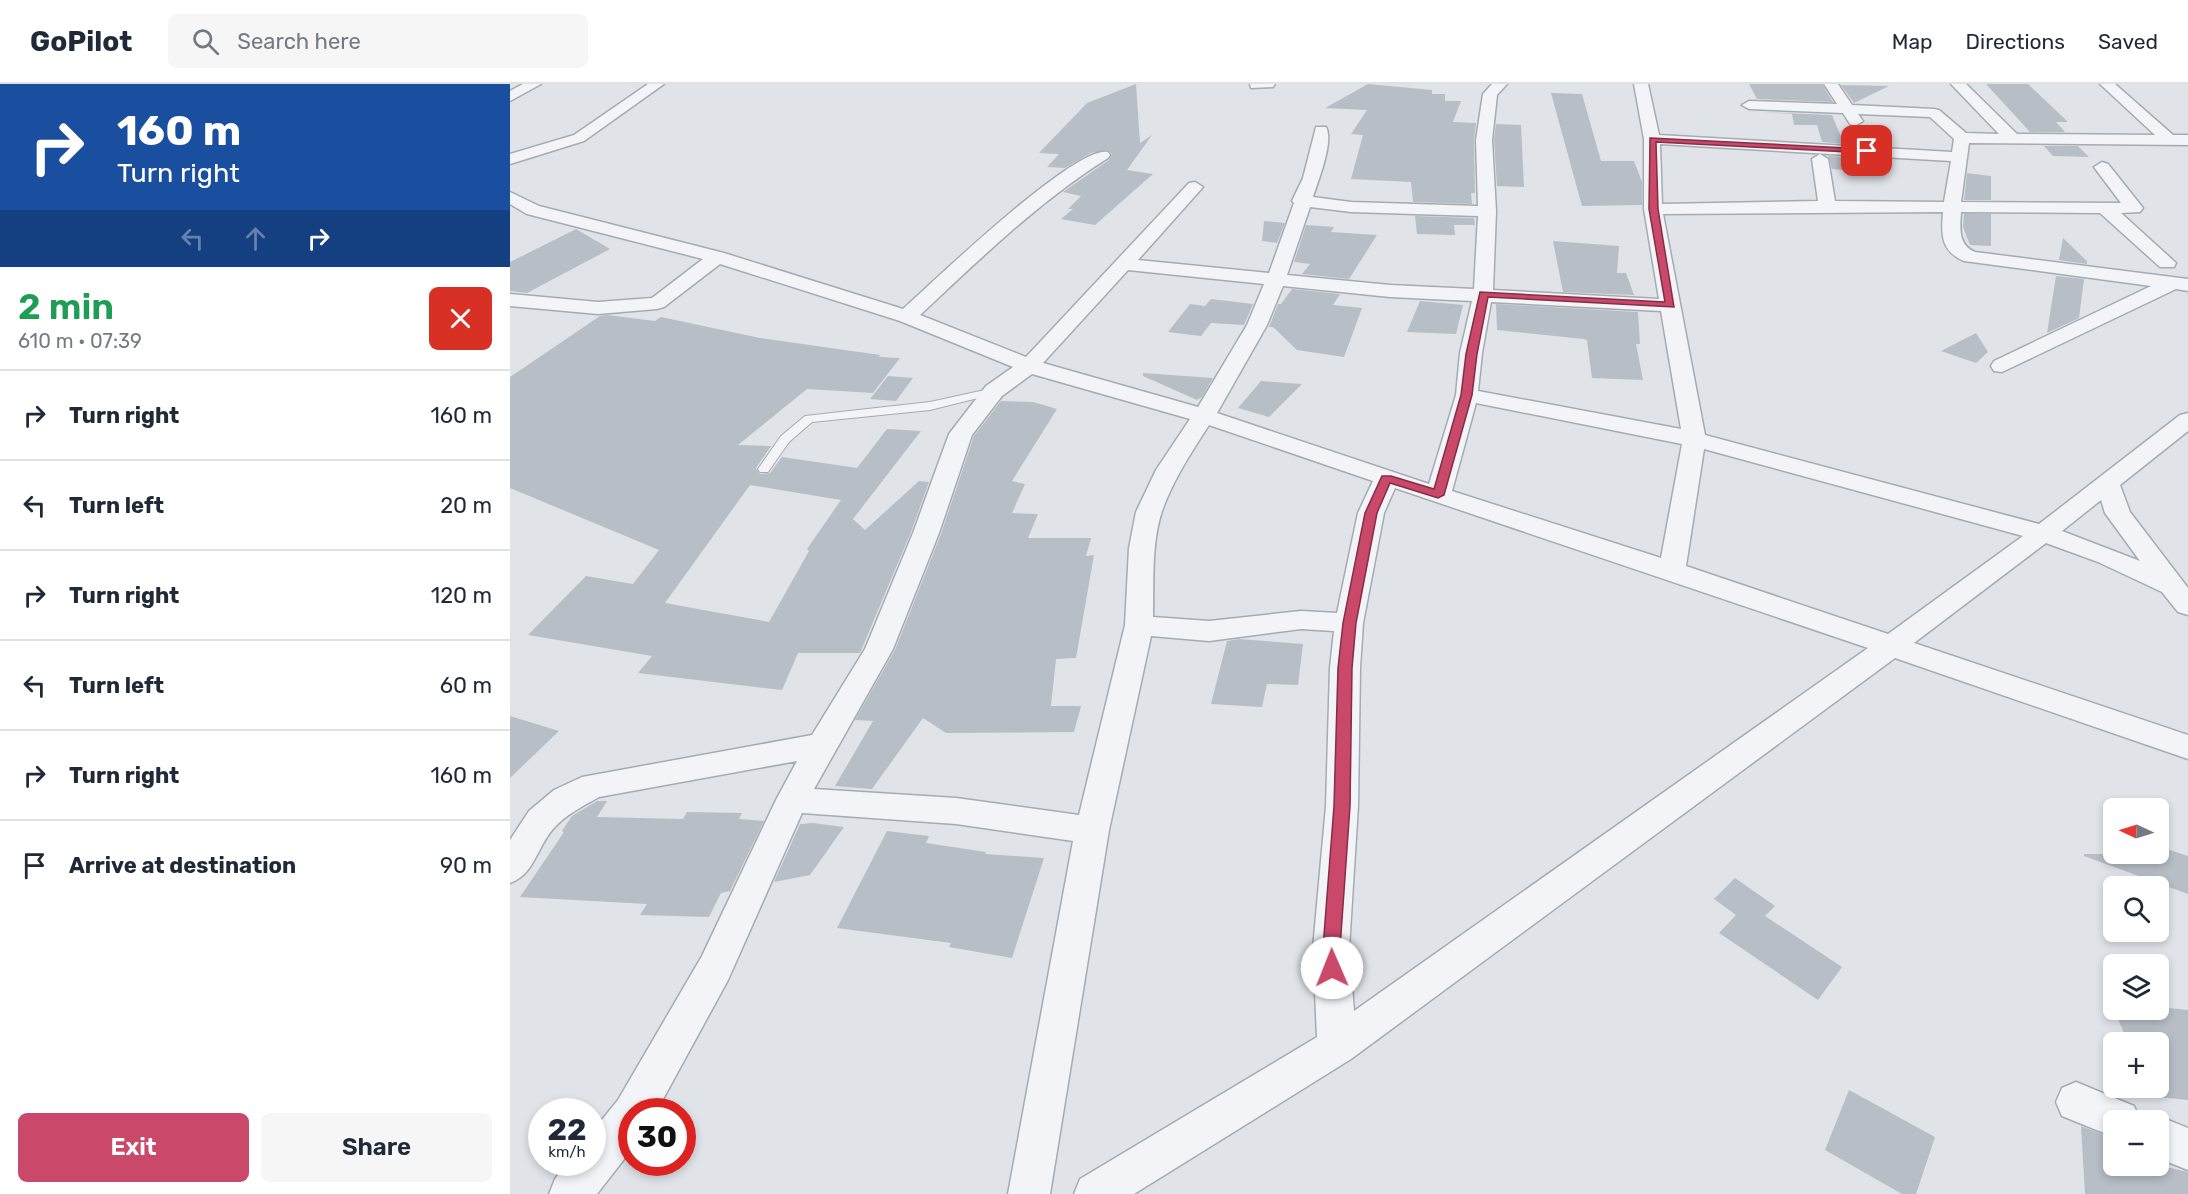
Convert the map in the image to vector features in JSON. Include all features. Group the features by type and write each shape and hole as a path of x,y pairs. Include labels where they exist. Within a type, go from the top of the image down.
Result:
{"street":[{"path":"510,97 534,84"},
{"path":"510,159 579,138 657,84"},
{"path":"1438,495 1467,395 1472,354 1484,294 1487,211 1484,140 1490,94 1500,84"},
{"path":"1641,84 1652,139 1653,209 1694,439 1672,571"},
{"path":"1831,84 1858,125"},
{"path":"1958,84 2013,139"},
{"path":"2107,84 2168,139"},
{"path":"1741,91 1773,146"},
{"path":"1749,105 1934,113 1962,138 2188,140"},
{"path":"1029,1194 1092,830 1139,625 1142,548 1149,512 1168,470 1204,416 1257,325 1276,279 1301,201 1311,178 1319,151 1321,130"},
{"path":"1962,138 1961,157 1951,207 1954,246 1959,252 1971,257 2181,284"},
{"path":"1652,139 1961,157"},
{"path":"907,317 1040,196 1072,172 1102,155"},
{"path":"1820,159 1827,206"},
{"path":"1653,209 1827,206 2128,209 2134,207 2102,167"},
{"path":"641,1098 715,968 792,800 879,649 926,533 961,434 994,391 1029,366 1195,187"},
{"path":"510,197 533,210 717,257 907,317 1029,366 1204,416 1672,571 2188,747"},
{"path":"1301,201 1351,207 1487,211"},
{"path":"2105,208 2167,263"},
{"path":"510,300 598,308 657,303 717,257"},
{"path":"1126,264 1390,291 1670,305"},
{"path":"2001,366 2181,284"},
{"path":"1467,395 1694,439 2043,533 2107,556 2183,593"},
{"path":"1101,1192 1337,1046 1891,646 2043,533 2188,420"},
{"path":"1337,1046 1331,948 1342,806 1345,668 1349,623 1371,513 1387,478"},
{"path":"2107,483 2118,513 2183,593"},
{"path":"1139,625 1175,630 1209,631 1301,620 1349,623"},
{"path":"510,869 542,820 566,799 593,786 822,746"},
{"path":"792,800 956,811 1092,830"},
{"path":"2076,1102 2103,1113"},
{"path":"570,1194 618,1132"},
{"path":"2169,1141 2188,1149"}],"lane":[{"path":"764,470 785,439 809,419 930,406 994,391"}],"building":[{"path":"1136,84 1140,143 1152,135 1127,170 1153,174 1095,225 1061,219 1073,209 1068,209 1081,196 1063,192 1109,160 1112,154 1108,150 1091,153 1065,168 1047,167 1059,154 1039,153 1087,103"},
{"path":"1368,84 1432,90 1432,94 1445,94 1445,101 1461,101 1453,122 1476,123 1475,193 1471,193 1472,204 1413,202 1411,182 1351,179 1363,135 1351,134 1367,110 1325,108"},
{"path":"1749,84 1822,84 1833,102 1757,99"},
{"path":"1986,84 2028,84 2068,122 2056,122 2065,132 2030,132"},
{"path":"1841,85 1889,86 1854,103"},
{"path":"1551,93 1582,94 1601,161 1634,161 1642,182 1642,205 1582,206"},
{"path":"1763,112 1832,115 1844,144 1822,142 1817,125 1794,125 1792,114"},
{"path":"1496,124 1521,125 1524,187 1497,186 1494,140"},
{"path":"2044,146 2078,146 2089,157 2053,156"},
{"path":"1828,156 1850,157 1856,171 1832,169"},
{"path":"1967,173 1991,176 1991,200 1964,200"},
{"path":"1964,214 1991,214 1991,246 1970,245 1963,227"},
{"path":"1415,216 1474,218 1475,225 1454,225 1455,235 1417,234"},
{"path":"1264,221 1285,223 1277,243 1262,241"},
{"path":"1306,225 1334,227 1331,232 1377,235 1349,279 1302,274 1310,264 1294,262"},
{"path":"576,229 610,249 527,293 510,291 510,262"},
{"path":"2063,238 2087,261 2087,264 2059,260"},
{"path":"1553,241 1619,246 1617,273 1626,273 1634,295 1563,292"},
{"path":"2056,276 2084,279 2079,318 2047,333"},
{"path":"1292,289 1340,294 1333,305 1362,308 1344,357 1297,350 1273,327 1269,327 1278,304 1281,304"},
{"path":"1211,299 1253,304 1244,325 1211,323 1201,336 1168,332 1190,304 1205,306"},
{"path":"1420,301 1463,305 1456,334 1407,332"},
{"path":"1496,304 1638,312 1640,344 1636,344 1643,380 1592,378 1587,340 1497,330"},
{"path":"600,316 655,321 661,317 760,338 880,355 879,357 900,358 873,393 807,389 738,445 771,446 756,468 760,474 770,473 782,457 857,468 887,429 921,431 853,519 865,530 919,481 929,482 911,532 860,653 798,653 782,690 638,673 652,656 528,635 586,576 633,584 659,550 510,488 510,377","holes":["750,485 841,500 807,549 809,551 769,622 665,603"]},
{"path":"1976,333 1988,352 1976,363 1941,351"},
{"path":"1143,373 1213,378 1202,397 1197,400 1143,376"},
{"path":"888,376 913,378 896,401 870,399"},
{"path":"1261,381 1302,384 1269,417 1238,408"},
{"path":"1001,401 1033,402 1057,409 1012,481 1025,484 1012,513 1038,514 1028,538 1091,538 1086,556 1094,555 1076,658 1056,659 1051,706 1081,706 1074,732 946,733 923,718 872,789 835,786 873,721 855,720 895,650 941,534 974,436"},
{"path":"1239,639 1303,644 1298,685 1267,684 1262,707 1211,704 1227,641"},
{"path":"510,716 559,731 510,778"},
{"path":"597,801 607,801 597,817 683,819 687,812 742,813 739,819 764,821 730,891 721,893 709,917 640,915 647,904 520,897 564,832 562,831 572,816"},
{"path":"813,823 844,827 810,875 774,882 800,824"},
{"path":"887,831 929,836 926,843 986,852 985,854 1044,858 1012,958 949,947 951,943 837,928"},
{"path":"2169,850 2188,856 2188,894 2169,887 2169,876 2139,876 2106,864 2169,864"},
{"path":"2084,854 2103,854 2103,863 2084,856"},
{"path":"1735,878 1775,906 1765,916 1842,967 1818,1000 1719,933 1736,915 1714,899"},
{"path":"2169,1008 2188,1010 2188,1100 2168,1098 2169,1032 2124,1032 2118,1020 2169,1020"},
{"path":"1849,1090 1935,1137 1916,1194 1902,1194 1825,1150"},
{"path":"2081,1126 2103,1135 2103,1176 2169,1176 2169,1168 2188,1172 2188,1194 2085,1194"}],"route":[{"path":"1332,968 1331,948 1342,806 1345,668 1349,623 1371,513 1387,478 1438,495 1467,395 1472,354 1484,294 1670,305 1653,209 1652,139 1867,151"}]}
